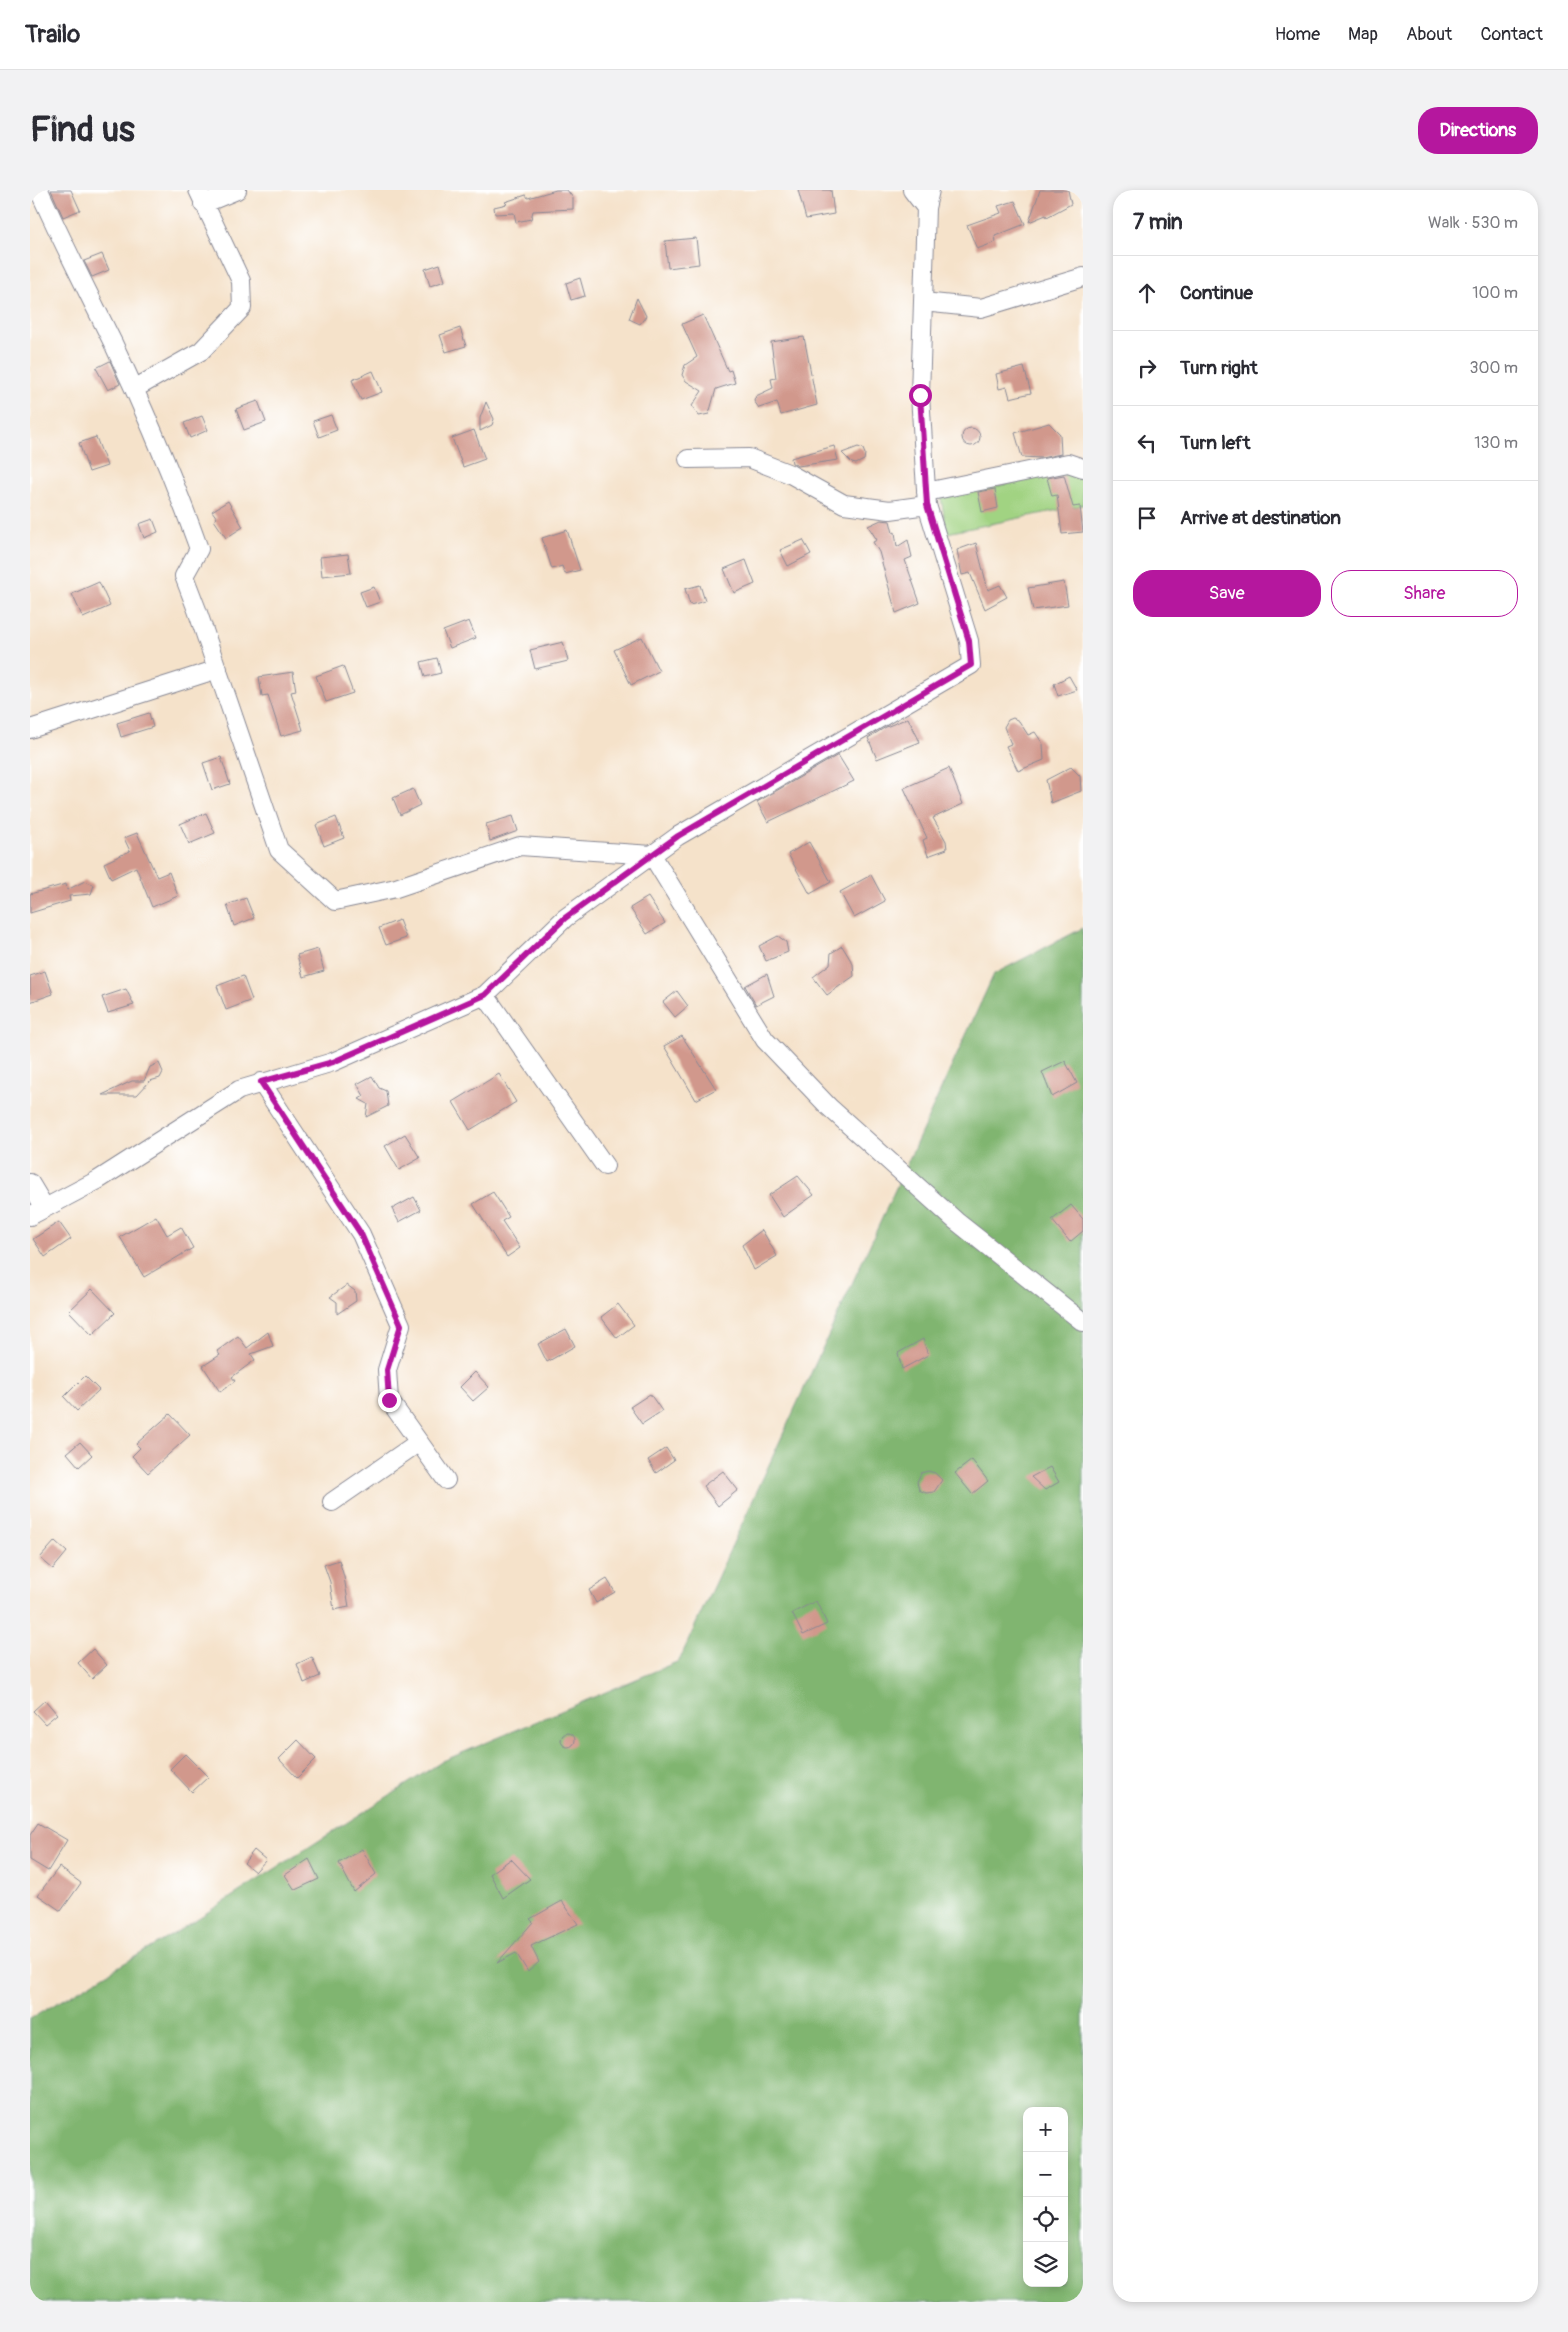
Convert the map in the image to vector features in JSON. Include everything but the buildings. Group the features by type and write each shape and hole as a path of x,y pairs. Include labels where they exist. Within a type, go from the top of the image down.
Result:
{"street":[{"path":"39,190 134,389 182,500 199,549 184,576 218,669 279,850 335,901 396,888 520,846 652,855"},
{"path":"134,389 201,351 242,308 241,281 200,197 237,190"},
{"path":"912,190 926,208"},
{"path":"30,1182 37,1212 98,1180 239,1090 333,1062 485,995 565,918 686,831 971,665 969,641 926,498 920,395 926,208 930,190"},
{"path":"923,302 981,308 1083,277"},
{"path":"688,459 749,458 790,474 844,504 890,510 926,498 1068,463 1083,468"},
{"path":"30,729 218,669"},
{"path":"652,855 766,1040 829,1107 956,1221 1083,1322"},
{"path":"485,995 605,1166"},
{"path":"261,1082 361,1234 401,1325 387,1370 389,1400 446,1480"},
{"path":"332,1502 419,1442"}],"green space":[{"path":"1069,471 1083,476 1083,505 947,533 941,498"},
{"path":"1083,928 1083,2302 30,2302 30,2019 172,1935 443,1761 679,1661 994,974"}],"route":[{"path":"389,1400 387,1370 401,1325 361,1234 261,1082 333,1062 485,995 565,918 678,836 971,665 969,641 927,505 920,395"}]}
